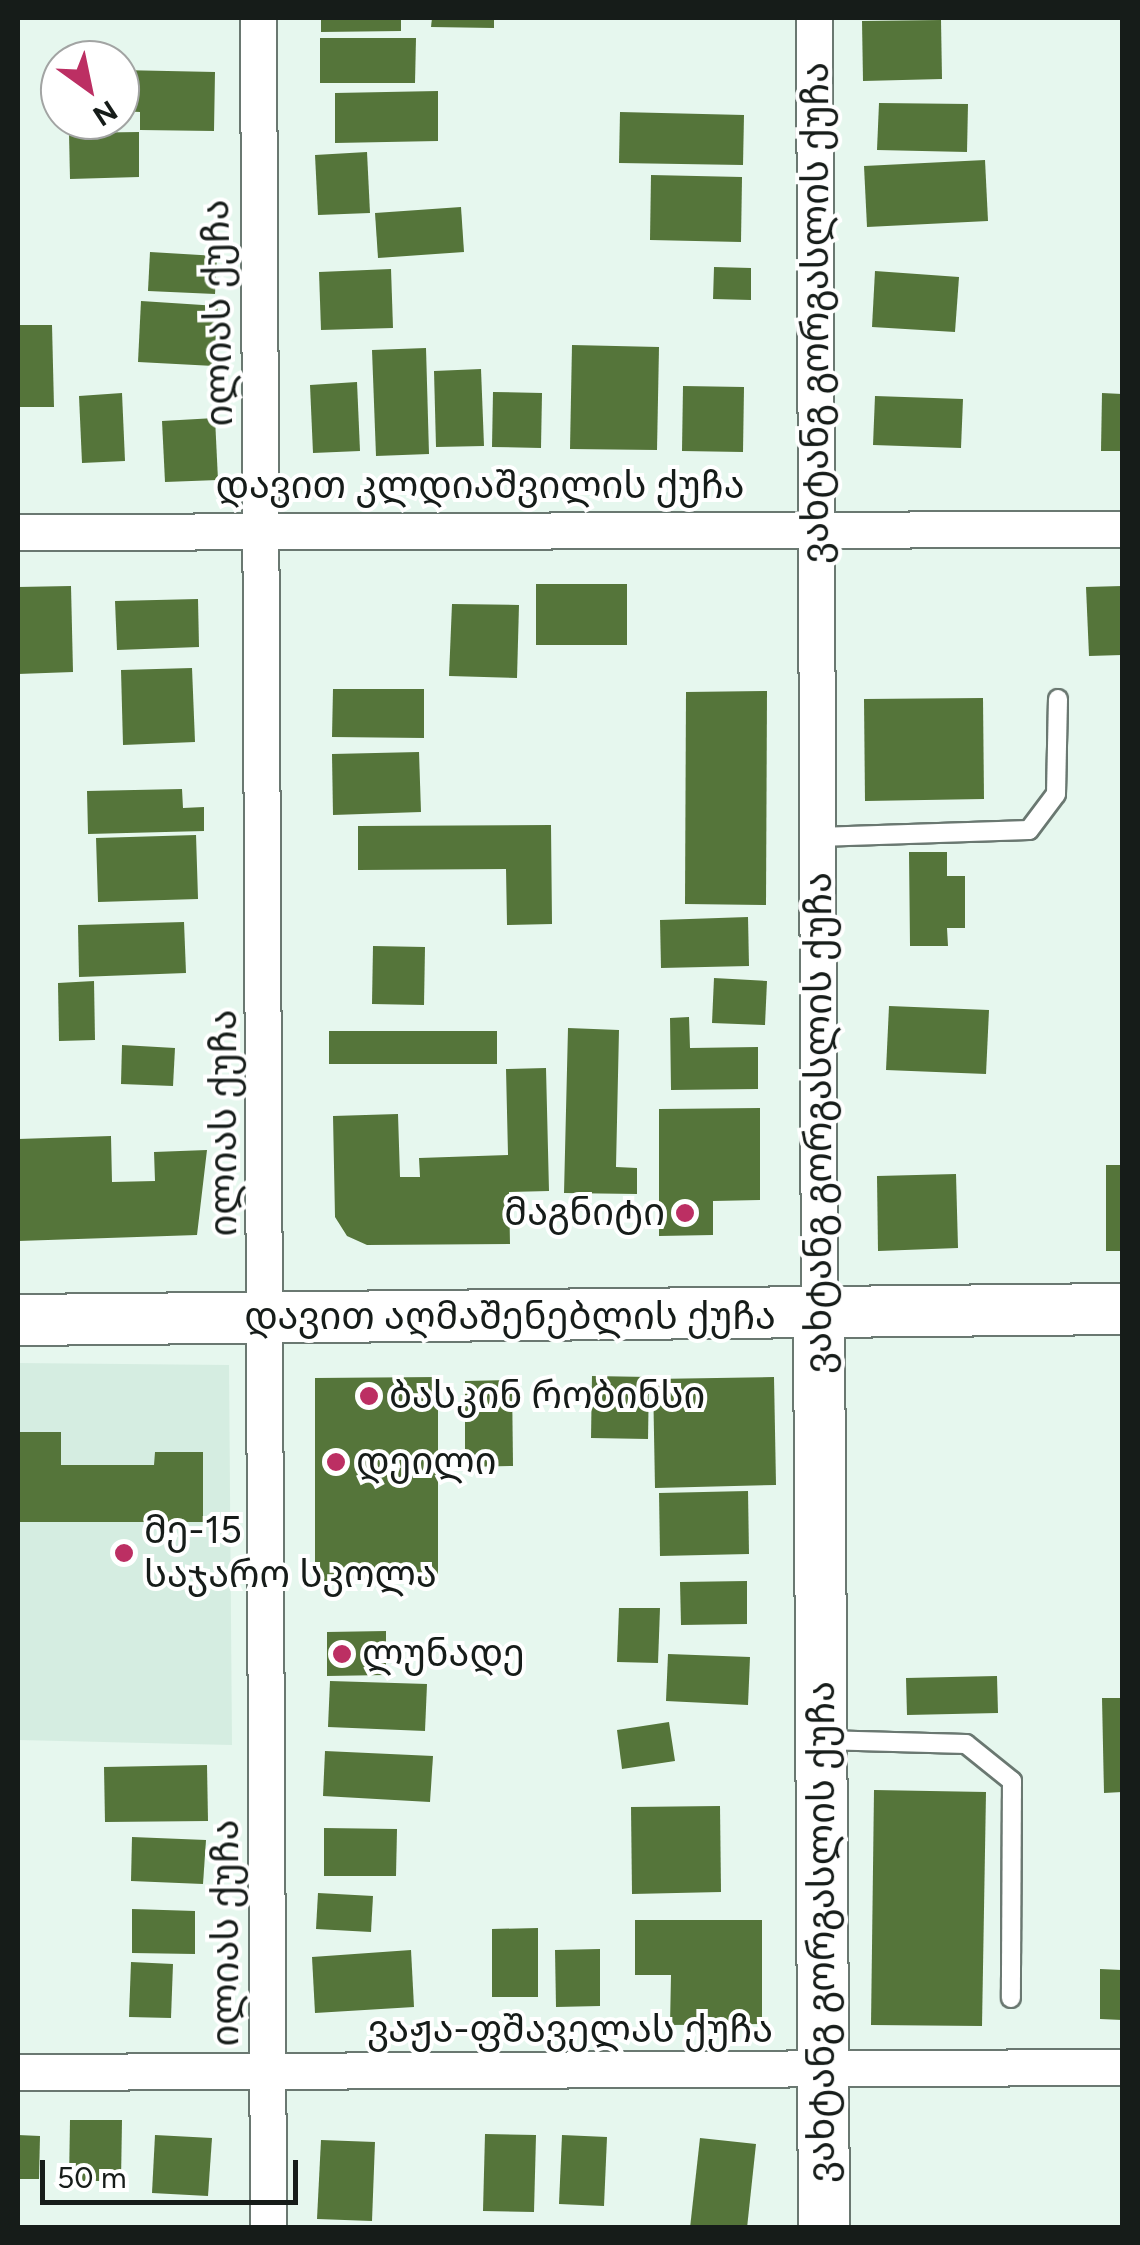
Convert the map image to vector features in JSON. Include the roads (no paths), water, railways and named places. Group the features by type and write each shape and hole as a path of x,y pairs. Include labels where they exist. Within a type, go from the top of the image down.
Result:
{"street":[{"name":"ილიას ქუჩა","path":"258,18 268,1318 268,2228"},
{"name":"ვახტანგ გორგასლის ქუჩა","path":"814,18 824,2228"},
{"name":"დავით კლდიაშვილის ქუჩა","path":"18,532 816,526 1122,529"},
{"name":"დავით აღმაშენებლის ქუჩა","path":"18,1320 819,1316 1122,1309"},
{"name":"ვაჟა-ფშაველას ქუჩა","path":"18,2072 824,2074 1122,2067"}],"lane":[{"path":"818,838 1029,830 1056,794 1058,698"},
{"path":"822,1740 966,1744 1012,1781 1010,1998"}],"place":[{"name":"მაგნიტი","path":"685,1213"},
{"name":"ბასკინ რობინსი","path":"369,1396"},
{"name":"დეილი","path":"336,1462"},
{"name":"მე-15 საჯარო სკოლა","path":"124,1553"},
{"name":"ლუნადე","path":"342,1654"}]}
